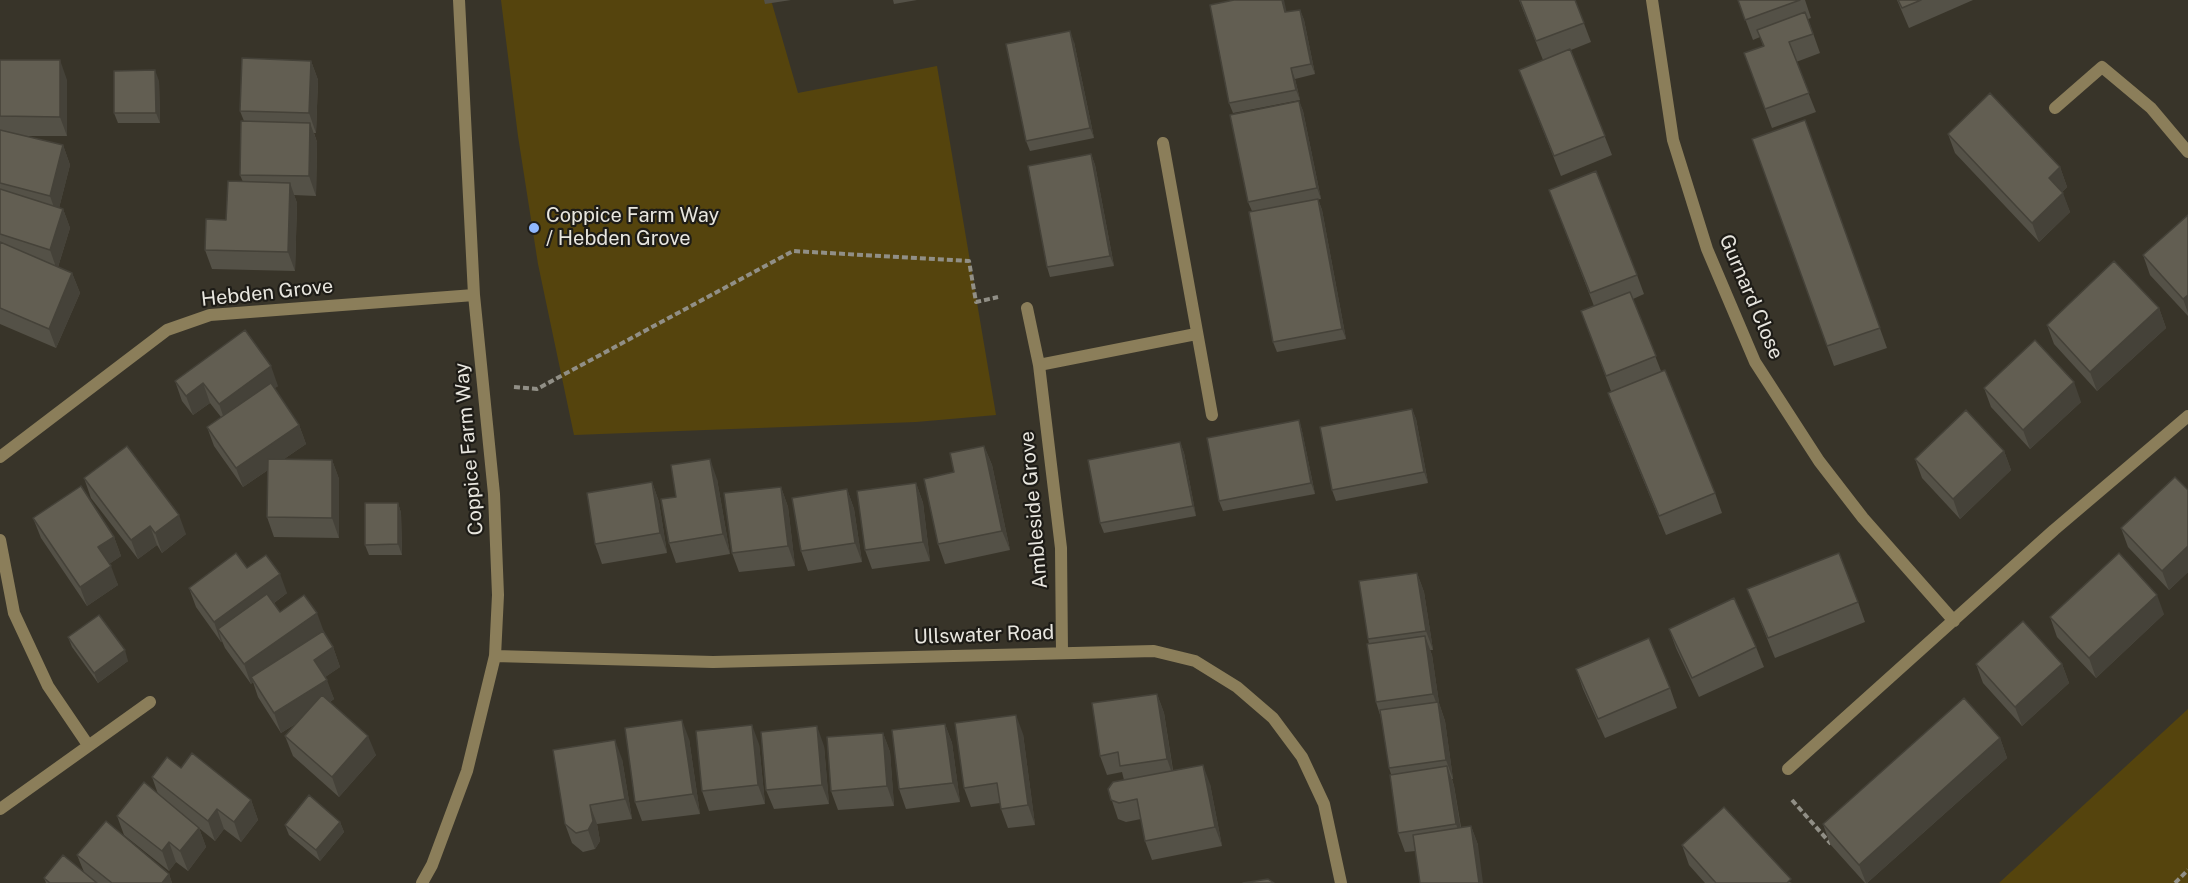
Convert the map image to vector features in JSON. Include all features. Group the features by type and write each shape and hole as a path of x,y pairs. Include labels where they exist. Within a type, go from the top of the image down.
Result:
{"street":[{"name":"Coppice Farm Way","path":"422,883 432,865 467,771 495,656 498,595 494,494 474,295 459,0"},
{"name":"Gurnard Close","path":"1653,0 1673,140 1707,249 1755,362 1819,461 1863,518 1954,621"},
{"path":"2055,108 2102,67 2151,108 2188,152"},
{"path":"1163,143 1212,415"},
{"name":"Hebden Grove","path":"0,457 167,330 210,315 474,295"},
{"name":"Ambleside Grove","path":"1027,308 1039,365 1061,548 1062,653"},
{"path":"1039,365 1196,334"},
{"path":"1788,769 2054,530 2188,416"},
{"path":"0,540 14,613 48,686 88,745"},
{"name":"Ullswater Road","path":"495,656 713,662 1154,651 1195,661 1237,687 1273,718 1302,757 1323,804 1341,883"},
{"path":"0,809 150,702"}],"path":[{"path":"484,386 537,389 793,251 969,261 976,302 1024,292 1027,308"},
{"path":"1788,769 1776,781 1836,849"},
{"path":"2175,883 2188,870"}],"shaded area":[{"path":"501,0 771,0 798,93 937,66 996,415 916,422 574,435 538,264 518,136"},
{"path":"2188,709 2188,883 1999,883 2150,744"}],"building":[{"path":"1234,0 1282,0 1285,12 1300,10 1311,64 1291,68 1296,90 1229,103 1210,5"},
{"path":"1520,0 1575,0 1584,23 1536,41"},
{"path":"1738,0 1800,0 1745,20"},
{"path":"1898,0 1921,0 1902,8"},
{"path":"1805,12 1813,34 1789,42 1809,93 1765,109 1744,53 1764,46 1757,30"},
{"path":"1070,31 1090,128 1026,141 1006,44"},
{"path":"1570,49 1605,136 1554,156 1519,70"},
{"path":"242,58 311,61 309,113 240,111"},
{"path":"0,60 60,60 60,117 0,116"},
{"path":"155,70 156,113 114,113 114,71"},
{"path":"1990,93 2060,167 2049,178 2063,193 2032,223 1948,134"},
{"path":"1299,101 1317,188 1248,202 1230,115"},
{"path":"1805,120 1880,328 1827,346 1752,139"},
{"path":"241,121 310,123 309,176 240,175"},
{"path":"0,130 63,145 50,196 0,183"},
{"path":"1091,154 1110,256 1047,267 1028,166"},
{"path":"1596,171 1637,275 1590,293 1549,190"},
{"path":"228,181 290,183 288,252 205,250 206,219 226,220"},
{"path":"0,189 63,209 50,250 0,234"},
{"path":"1318,199 1342,329 1273,342 1249,212"},
{"path":"2188,215 2188,295 2183,299 2143,255"},
{"path":"0,242 72,273 49,329 0,308"},
{"path":"2114,261 2159,308 2090,372 2047,325"},
{"path":"1630,292 1656,356 1606,376 1581,311"},
{"path":"245,330 271,366 219,404 203,383 186,396 175,381"},
{"path":"2035,340 2074,382 2023,430 1984,388"},
{"path":"1665,370 1715,493 1659,516 1608,393"},
{"path":"271,383 299,425 236,468 207,427"},
{"path":"1412,409 1424,472 1332,490 1320,427"},
{"path":"1966,410 2004,451 1953,499 1915,459"},
{"path":"1299,420 1311,483 1219,501 1207,438"},
{"path":"1180,442 1193,506 1100,523 1088,460"},
{"path":"127,446 179,515 155,533 150,526 131,540 84,478"},
{"path":"984,446 1002,531 938,544 924,479 954,472 950,453"},
{"path":"268,459 332,460 332,518 267,517"},
{"path":"710,459 723,534 669,543 661,499 676,497 671,465"},
{"path":"2175,477 2188,490 2188,546 2162,571 2121,528"},
{"path":"652,482 660,533 595,544 587,493"},
{"path":"916,483 923,542 865,550 857,491"},
{"path":"81,486 114,537 98,547 111,566 80,587 33,518"},
{"path":"781,487 788,546 732,553 724,493"},
{"path":"847,489 855,543 801,551 792,498"},
{"path":"365,503 398,503 398,544 365,545"},
{"path":"236,553 247,568 266,555 280,574 214,622 189,588"},
{"path":"1839,553 1858,602 1768,638 1747,589"},
{"path":"2119,553 2157,595 2089,658 2050,617"},
{"path":"1417,573 1426,631 1368,639 1359,581"},
{"path":"267,594 280,612 304,595 317,613 244,664 218,629"},
{"path":"1734,598 1756,647 1692,678 1669,629"},
{"path":"99,615 125,650 94,673 68,637"},
{"path":"2023,621 2062,664 2015,707 1976,664"},
{"path":"323,631 333,647 314,660 327,680 274,713 251,677"},
{"path":"1425,636 1433,694 1376,702 1367,644"},
{"path":"1649,638 1670,688 1598,719 1576,669"},
{"path":"1157,694 1167,759 1120,766 1118,752 1100,756 1092,703"},
{"path":"322,695 368,736 332,777 285,736"},
{"path":"1964,698 2000,738 1859,865 1823,824"},
{"path":"1438,702 1446,760 1389,768 1380,710"},
{"path":"1016,715 1028,805 1001,809 997,783 964,788 955,723"},
{"path":"682,720 693,794 635,802 625,728"},
{"path":"945,724 953,783 899,789 892,730"},
{"path":"752,725 758,785 702,791 696,731"},
{"path":"817,726 822,785 766,790 761,732"},
{"path":"883,733 887,786 831,791 827,737"},
{"path":"615,740 625,799 590,805 593,821 588,830 576,833 565,824 553,750"},
{"path":"192,753 251,800 234,822 217,809 208,821 152,777 167,757 181,768"},
{"path":"1203,765 1215,827 1145,841 1137,799 1119,803 1111,800 1108,789 1113,782"},
{"path":"1447,766 1456,824 1398,833 1390,775"},
{"path":"144,782 199,828 180,851 169,842 162,851 117,816"},
{"path":"309,795 340,822 316,850 285,825"},
{"path":"1724,807 1791,879 1787,883 1716,883 1682,845"},
{"path":"106,821 169,874 162,883 112,883 77,855"},
{"path":"1471,826 1479,883 1420,883 1413,835"},
{"path":"63,855 97,883 50,883 44,878"},
{"path":"1268,879 1274,883 1243,883"}],"place":[{"name":"Coppice Farm Way / Hebden Grove","path":"534,228"}]}
